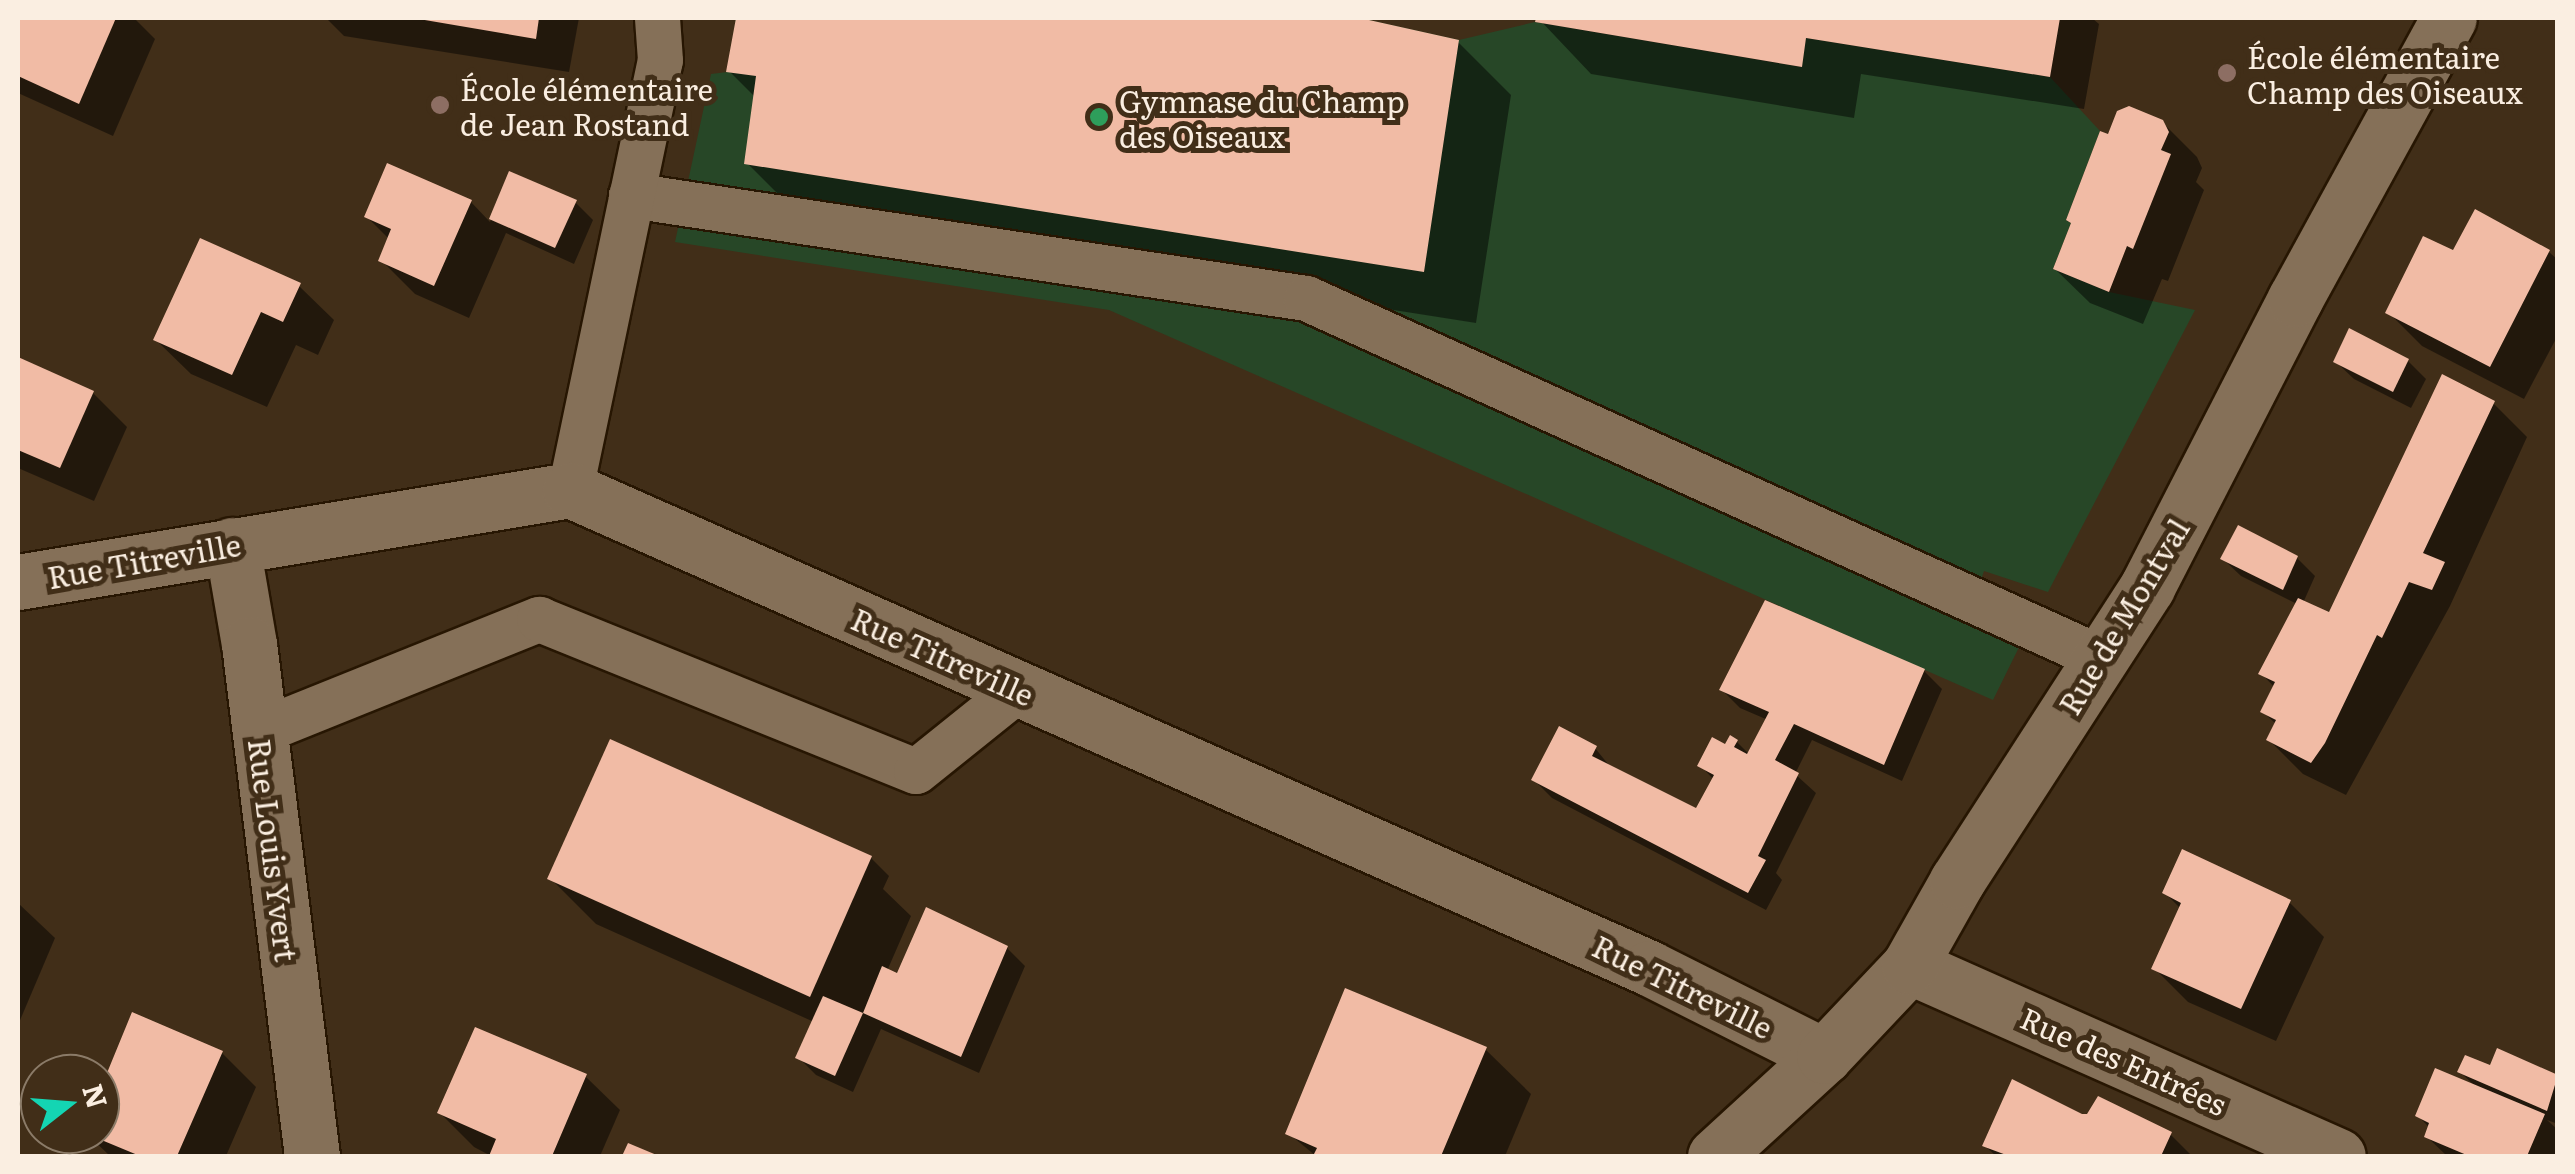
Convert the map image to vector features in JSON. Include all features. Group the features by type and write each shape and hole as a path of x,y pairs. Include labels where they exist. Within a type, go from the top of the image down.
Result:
{"street":[{"name":"Rue de Montval","path":"1715,1156 1824,1056 1909,966 1957,881 2147,587 2294,298 2449,18"},
{"name":"Rue Titreville","path":"18,582 570,490 1666,976 1824,1056"},
{"name":"Rue Louis Yvert","path":"232,545 260,731 312,1156"},
{"name":"Rue des Entrées","path":"1909,966 2338,1156"}],"lane":[{"path":"570,490 660,60 657,18"},
{"path":"632,195 1306,298 2100,658"},
{"path":"260,731 539,619 916,771 1018,689"}],"green space":[{"path":"736,18 1360,18 1459,40 1535,22 1801,67 1806,38 2050,77 2100,131 2066,220 2071,223 2053,269 2109,292 2195,310 2048,592 1984,571 1969,614 2026,633 1993,700 1109,310 675,242 711,74 727,72"}],"building":[{"path":"18,18 116,18 79,104 18,76"},
{"path":"413,18 539,18 536,39"},
{"name":"Gymnase du Champ des Oiseaux","path":"736,18 1360,18 1459,40 1424,272 744,164 756,76 726,72"},
{"path":"1536,18 2060,18 2050,77 1806,38 1802,67 1535,22"},
{"path":"2129,106 2163,120 2169,132 2161,150 2171,154 2133,249 2127,246 2109,292 2053,269 2071,223 2066,220 2100,131 2108,134 2117,111"},
{"path":"387,163 472,200 434,286 378,261 391,229 364,217"},
{"path":"509,171 577,200 555,248 489,219"},
{"path":"2475,209 2550,250 2490,367 2385,313 2423,236 2453,250"},
{"path":"200,238 301,283 283,322 261,312 232,375 153,340"},
{"path":"2349,328 2409,359 2393,392 2333,362"},
{"path":"18,357 94,391 60,468 18,450"},
{"path":"2442,374 2495,401 2423,553 2445,562 2432,590 2409,582 2311,763 2266,740 2276,720 2260,712 2275,682 2258,674 2298,598 2329,612"},
{"path":"2238,525 2298,556 2283,590 2220,559"},
{"path":"1765,600 1925,669 1884,765 1794,724 1775,760 1799,773 1758,856 1766,860 1748,893 1531,780 1559,726 1597,746 1592,756 1696,808 1714,775 1697,766 1712,737 1725,744 1730,735 1738,740 1734,747 1747,754 1769,712 1719,690"},
{"path":"610,739 872,856 810,997 547,879"},
{"path":"2182,849 2291,900 2241,1009 2151,969 2181,903 2162,893"},
{"path":"926,907 1008,946 961,1057 863,1013 882,966 897,973"},
{"path":"1345,988 1487,1047 1441,1156 1313,1156 1317,1148 1285,1134"},
{"path":"823,996 863,1013 835,1076 795,1058"},
{"path":"132,1012 223,1051 177,1156 140,1156 120,1148 120,1054 115,1054"},
{"path":"475,1027 587,1074 552,1156 489,1156 496,1139 437,1113"},
{"path":"2497,1048 2558,1075 2547,1111 2457,1072 2465,1055 2490,1065"},
{"path":"2435,1068 2545,1114 2527,1156 2469,1156 2424,1137 2429,1123 2415,1116"},
{"path":"2012,1079 2082,1114 2087,1114 2098,1096 2172,1132 2161,1156 2009,1156 1982,1146"},
{"path":"628,1143 659,1156 622,1156"}],"place":[{"name":"École élémentaire Champ des Oiseaux","path":"2227,73"},
{"name":"École élémentaire de Jean Rostand","path":"440,105"},
{"name":"Gymnase du Champ des Oiseaux","path":"1099,117"}]}
